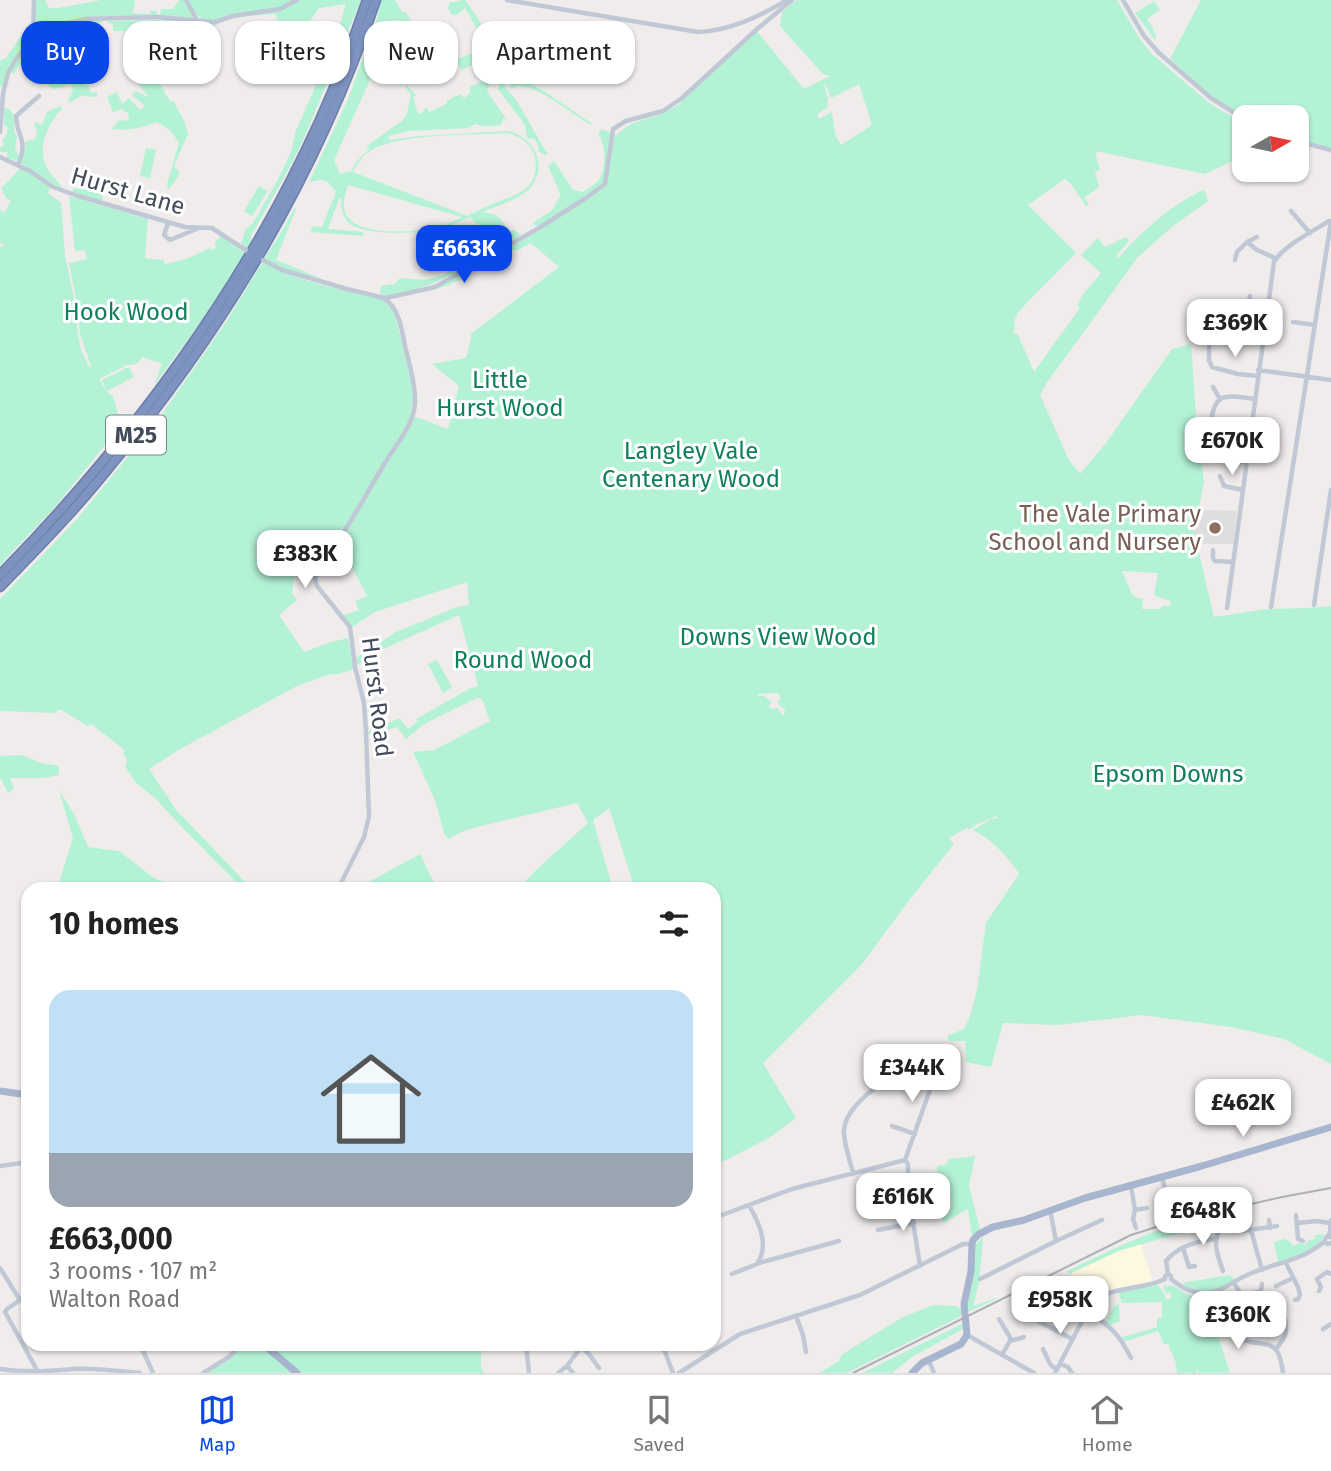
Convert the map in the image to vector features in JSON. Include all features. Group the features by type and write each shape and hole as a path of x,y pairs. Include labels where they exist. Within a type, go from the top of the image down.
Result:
{"highway":[{"name":"M25","path":"0,575 70,500 127,432 227,294 264,232 301,161 330,98 367,0"},
{"name":"M25","path":"0,587 106,472 152,415 234,299 272,236 310,164 339,100 376,0"}],"main road":[{"path":"0,1091 21,1094"},
{"path":"912,1373 922,1363 961,1344 967,1335 964,1304 971,1270 972,1244 979,1234 993,1227 1024,1220 1085,1198 1331,1127"},
{"path":"271,1351 297,1373"}],"street":[{"path":"33,21 34,0"},
{"path":"186,0 197,20"},
{"path":"77,21 158,17 215,22 233,16 280,9 297,0"},
{"path":"507,0 698,32 712,32 730,27 789,0"},
{"path":"263,260 282,270 384,298 435,287 531,233 605,184 613,129 626,121 663,111 682,98 789,0"},
{"path":"1123,0 1144,36 1159,53 1232,112"},
{"path":"0,132 3,94 8,73 21,53"},
{"path":"18,165 23,152 23,141 16,116 39,96"},
{"path":"1309,144 1331,150"},
{"name":"Hurst Lane","path":"0,157 30,171 53,187 168,223 184,227 212,228 247,251"},
{"path":"1291,211 1310,233"},
{"path":"1227,608 1275,258 1331,221"},
{"path":"1271,607 1331,221"},
{"path":"168,223 164,234 170,240 200,228"},
{"path":"1235,260 1237,252 1257,237"},
{"path":"1247,242 1275,258"},
{"path":"393,306 392,300 395,296"},
{"path":"1248,315 1250,296"},
{"path":"384,298 393,306"},
{"path":"1250,305 1267,307"},
{"name":"Hurst Road","path":"342,882 364,837 369,816 364,703 355,667 351,627 314,579 318,568 353,518 406,430 413,413 415,400 411,372 393,306"},
{"path":"1293,322 1315,325"},
{"path":"1246,333 1263,335"},
{"path":"1209,346 1209,363 1212,367 1238,374 1307,376 1331,380"},
{"path":"1213,387 1220,399"},
{"path":"1210,429 1213,407 1220,399 1229,396 1255,398"},
{"path":"1214,450 1216,459 1247,462"},
{"path":"1222,483 1243,490"},
{"path":"1314,605 1331,490"},
{"path":"1213,550 1215,561 1233,562"},
{"path":"905,1160 942,1056"},
{"path":"853,1173 844,1135 848,1116 863,1098 890,1081"},
{"path":"892,1126 915,1133"},
{"path":"721,1215 792,1189 905,1160"},
{"path":"905,1160 908,1164 908,1190 920,1266"},
{"path":"0,1166 21,1163"},
{"path":"1162,1177 1167,1195 1188,1192 1190,1201"},
{"path":"1131,1186 1136,1228"},
{"path":"749,1205 760,1226 764,1250 775,1258"},
{"path":"1135,1210 1147,1208"},
{"path":"1050,1210 1056,1241"},
{"path":"1296,1215 1298,1239 1303,1241"},
{"path":"980,1279 1102,1220"},
{"path":"1269,1220 1270,1227"},
{"path":"1215,1239 1173,1253 1166,1262 1168,1278 1185,1289 1204,1293 1220,1290 1243,1276 1312,1252 1329,1236 1331,1221 1297,1223"},
{"path":"878,1230 914,1223"},
{"path":"1242,1231 1277,1226"},
{"path":"1220,1229 1215,1239 1217,1256 1223,1271"},
{"path":"1251,1230 1262,1270"},
{"path":"732,1274 775,1258 839,1241"},
{"path":"1324,1242 1331,1243"},
{"path":"721,1346 740,1334 860,1295 963,1244 972,1244"},
{"path":"1183,1248 1189,1266 1195,1266"},
{"path":"757,1264 764,1250"},
{"path":"1286,1263 1300,1295 1295,1300"},
{"path":"1319,1291 1321,1287 1317,1279 1329,1273 1322,1264"},
{"path":"0,1268 20,1300 5,1312 21,1341"},
{"path":"1043,1349 1056,1372 1096,1298 1157,1284 1168,1278"},
{"path":"1276,1286 1293,1278"},
{"path":"1096,1298 1091,1284 1100,1279"},
{"path":"1234,1283 1242,1296 1240,1307"},
{"path":"1262,1284 1261,1291 1266,1302"},
{"path":"1073,1288 1084,1318"},
{"path":"1242,1296 1261,1291"},
{"path":"1022,1297 1036,1320 1072,1339"},
{"path":"1087,1312 1114,1331 1131,1358"},
{"path":"1264,1314 1241,1314 1238,1329 1241,1338 1246,1341 1276,1349 1283,1373"},
{"path":"796,1316 806,1352"},
{"path":"999,1319 1011,1339 1002,1354"},
{"path":"1276,1349 1286,1336 1285,1319"},
{"path":"1323,1329 1330,1322"},
{"path":"967,1335 1034,1373"},
{"path":"1010,1341 1022,1338"},
{"path":"26,1351 38,1372"},
{"path":"143,1351 153,1373"},
{"path":"203,1373 235,1351"},
{"path":"526,1351 528,1373"},
{"path":"558,1373 578,1351"},
{"path":"586,1351 599,1368"},
{"path":"665,1351 673,1373"},
{"path":"679,1373 713,1351"},
{"path":"929,1361 934,1373"},
{"path":"1060,1364 1068,1367 1072,1373"},
{"path":"567,1366 573,1373"},
{"path":"0,1369 38,1372 111,1370 141,1373"}],"shaded area":[{"name":"The Vale Primary School and Nursery","path":"1199,510 1237,511 1233,544 1197,544 1194,531"},
{"path":"1141,1244 1153,1281 1103,1291 1083,1304 1071,1273 1121,1250"}],"green space":[{"path":"36,0 45,0 49,8 58,8 101,0 134,0 132,13 149,14 156,11 157,14 85,17 70,21 35,21"},
{"path":"179,0 361,0 350,27 350,21 341,21 346,4 319,8 310,21 278,21 276,14 255,15 221,23 204,21 196,14 192,18 160,15 161,9 173,9"},
{"path":"381,0 395,0 411,21 395,20 376,21"},
{"path":"465,0 480,21 472,21 465,8 457,15 452,15 448,8 450,2"},
{"name":"Langley Vale Centenary Wood","path":"796,0 1117,0 1152,54 1208,102 1232,117 1232,162 1205,174 1095,151 1100,170 1095,172 1099,187 1084,198 1089,204 1086,206 1065,179 1028,205 1076,253 1019,311 1014,321 1015,330 1012,332 1018,335 1034,372 1080,308 1077,306 1084,293 1101,273 1081,255 1098,238 1105,247 1126,237 1129,241 1117,255 1118,259 1157,220 1181,202 1204,190 1208,201 1174,225 1138,257 1040,395 1069,460 1080,474 1106,443 1172,349 1191,344 1204,482 1194,531 1214,617 1263,610 1331,606 1331,1064 1284,1039 1231,1027 1142,1015 1057,1025 1003,1023 991,1067 966,1062 965,1041 949,1041 947,1036 964,1029 969,1019 977,990 986,923 1019,874 999,849 973,830 991,819 998,818 997,816 949,838 954,844 862,964 763,1063 796,1118 769,1138 721,1162 721,882 633,882 609,808 593,820 611,882 525,882 588,823 577,803 473,828 448,839 435,800 413,752 434,750 490,721 482,699 477,698 424,724 406,739 397,727 369,735 368,732 397,719 408,729 418,721 416,719 478,686 459,615 383,649 357,665 356,658 396,632 457,607 469,605 467,582 375,612 352,627 344,615 359,610 355,601 367,596 340,544 329,551 312,574 295,572 292,593 297,600 279,615 304,652 348,638 354,669 297,686 182,748 149,769 177,811 245,882 236,882 154,797 136,783 125,766 125,750 91,724 88,726 61,710 57,710 57,713 0,711 0,599 78,518 160,417 226,322 263,261 291,275 385,300 391,305 410,375 413,395 411,415 448,429 459,386 432,364 466,358 471,334 559,267 531,243 510,251 449,285 430,291 540,230 533,223 551,212 561,195 548,166 554,161 573,190 583,192 597,182 602,173 604,149 598,134 602,129 616,135 631,124 678,105 756,30 804,89 830,76 823,74 780,26 782,12","holes":["859,84 872,125 841,145 835,134 832,112 819,119 817,114 827,108 828,97 824,85 831,98","1122,571 1158,573 1154,595 1170,601 1171,606 1142,609 1143,599 1133,596","757,694 779,694 781,699 778,704 785,710 784,715 778,708 771,709 769,705 772,703"]},
{"path":"1201,0 1331,0 1331,148 1309,142 1309,105 1232,105 1232,110 1209,94 1170,59"},
{"path":"1154,1 1160,10 1147,19 1155,32 1156,41 1135,13"},
{"path":"164,20 188,21 123,21 123,31 113,31 113,24 108,21"},
{"path":"21,36 21,62 14,74 8,71 3,86 0,87 0,60 6,58"},
{"path":"472,53 472,65 462,70 458,59"},
{"path":"364,55 364,84 368,84 334,160 340,174 350,173 357,161 369,149 367,146 403,120 411,95 405,86 416,95 413,98 418,114 424,109 427,108 429,112 447,104 446,101 460,94 464,98 470,93 470,87 477,84 489,84 488,93 510,124 505,118 502,124 495,126 476,124 468,128 408,131 389,136 388,140 419,136 509,131 526,140 533,148 539,165 534,183 517,198 482,212 497,215 510,231 493,232 493,226 480,225 470,217 430,231 392,233 367,230 349,223 342,212 341,198 328,229 363,232 363,236 311,232 312,226 322,227 336,192 328,182 309,182 347,102","holes":["508,133 529,145 535,158 536,169 530,184 517,194 467,216 353,172 360,160 370,151 398,141 436,136","348,185 462,217 442,226 419,230 374,230 351,220 345,212 345,195"]},
{"path":"49,84 68,84 54,89"},
{"path":"71,84 85,84 91,93 97,92 97,97 82,96 70,103 68,100 73,88"},
{"path":"139,84 160,84 170,101 174,102 188,134 174,166 180,173 168,189 167,184 179,143 171,131 157,122 124,130 112,129 118,121 129,120 128,113 121,109 113,112 107,97 117,92 122,104 129,98 140,110 145,106 132,95 135,91 149,96"},
{"path":"316,84 326,84 292,163 251,236 249,250 241,244 245,230 253,223 277,181 291,152 295,133"},
{"path":"500,84 505,84 548,154 538,151 535,139 527,138 525,125 498,89"},
{"path":"510,84 531,84 591,125 530,88 510,87"},
{"path":"60,106 62,109 45,138 43,155 49,171 63,189 17,161 7,158 7,152 0,152 4,145 2,141 7,134 4,109 8,108 14,115 14,131 17,137 15,148 19,156 26,149 25,142 35,139 37,131 34,124 37,122 42,125 47,112"},
{"path":"146,148 156,150 150,178 140,176"},
{"name":"Hook Wood","path":"20,168 51,187 48,193 61,203 65,255 75,303 78,336 89,367 91,366 80,334 69,263 87,259 85,250 75,251 69,196 148,219 145,258 163,260 165,264 186,259 216,248 215,243 220,236 246,253 200,323 154,385 162,364 143,357 136,364 127,365 101,378 100,381 107,392 113,396 118,414 130,414 55,507 0,565 0,247 4,246 0,243 0,209 4,213 11,201 5,197 1,187"},
{"path":"83,185 91,191 101,193 103,200 73,192 73,188 77,189"},
{"path":"259,186 268,191 252,216 244,211"},
{"path":"295,207 276,260 322,279 286,270 264,259"},
{"path":"514,230 521,235 433,283 396,295 380,295 381,286 395,284 400,278 424,280 445,275 449,270 510,237 510,231"},
{"path":"129,367 134,377 107,391 102,380"},
{"path":"437,660 452,687 443,693 428,664"},
{"path":"22,755 40,763 59,766 59,775 45,778 10,778 14,789 8,793 0,777 0,756"},
{"path":"59,790 74,814 88,847 119,851 154,878 164,882 59,882 73,838"},
{"path":"420,854 434,882 369,882"},
{"path":"975,1156 969,1186 980,1229 972,1236 968,1209 943,1223 937,1193 937,1166 947,1164 948,1159"},
{"path":"1211,1216 1213,1224 1121,1250 1069,1274 1067,1271 1119,1246 1173,1225"},
{"path":"1324,1234 1318,1247 1279,1265 1274,1242 1285,1239 1291,1242 1292,1246 1299,1242 1305,1245 1309,1240 1315,1239 1315,1235"},
{"path":"983,1237 979,1283 973,1306 999,1297 966,1313 975,1245"},
{"path":"1230,1275 1234,1279 1216,1289 1194,1290 1182,1283"},
{"path":"1157,1284 1166,1299 1171,1299 1170,1292 1166,1293 1163,1286 1173,1286 1200,1297 1225,1293 1219,1339 1230,1373 1198,1373 1196,1369 1197,1373 1177,1373 1168,1344 1164,1344 1158,1331 1123,1342 1120,1338 1157,1327 1157,1318 1162,1318 1162,1302 1122,1303 1118,1292"},
{"path":"1119,1303 1120,1321 1109,1326 1105,1323 1114,1306"},
{"path":"933,1305 957,1306 961,1309 961,1316 847,1373 819,1373 839,1361 841,1355 901,1318"},
{"path":"962,1324 963,1329 912,1357 892,1373 862,1373"},
{"path":"237,1351 269,1351 294,1373 207,1373 229,1360"},
{"path":"274,1351 481,1351 481,1368 485,1373 301,1373"}],"railway":[{"path":"853,1373 1131,1235 1185,1218 1331,1188"}],"place":[{"name":"The Vale Primary School and Nursery","path":"1215,528"}],"park label":[{"name":"Little Hurst Wood","path":"500,394"},
{"name":"Downs View Wood","path":"778,637"},
{"name":"Round Wood","path":"523,660"},
{"name":"Epsom Downs","path":"1168,774"}]}
